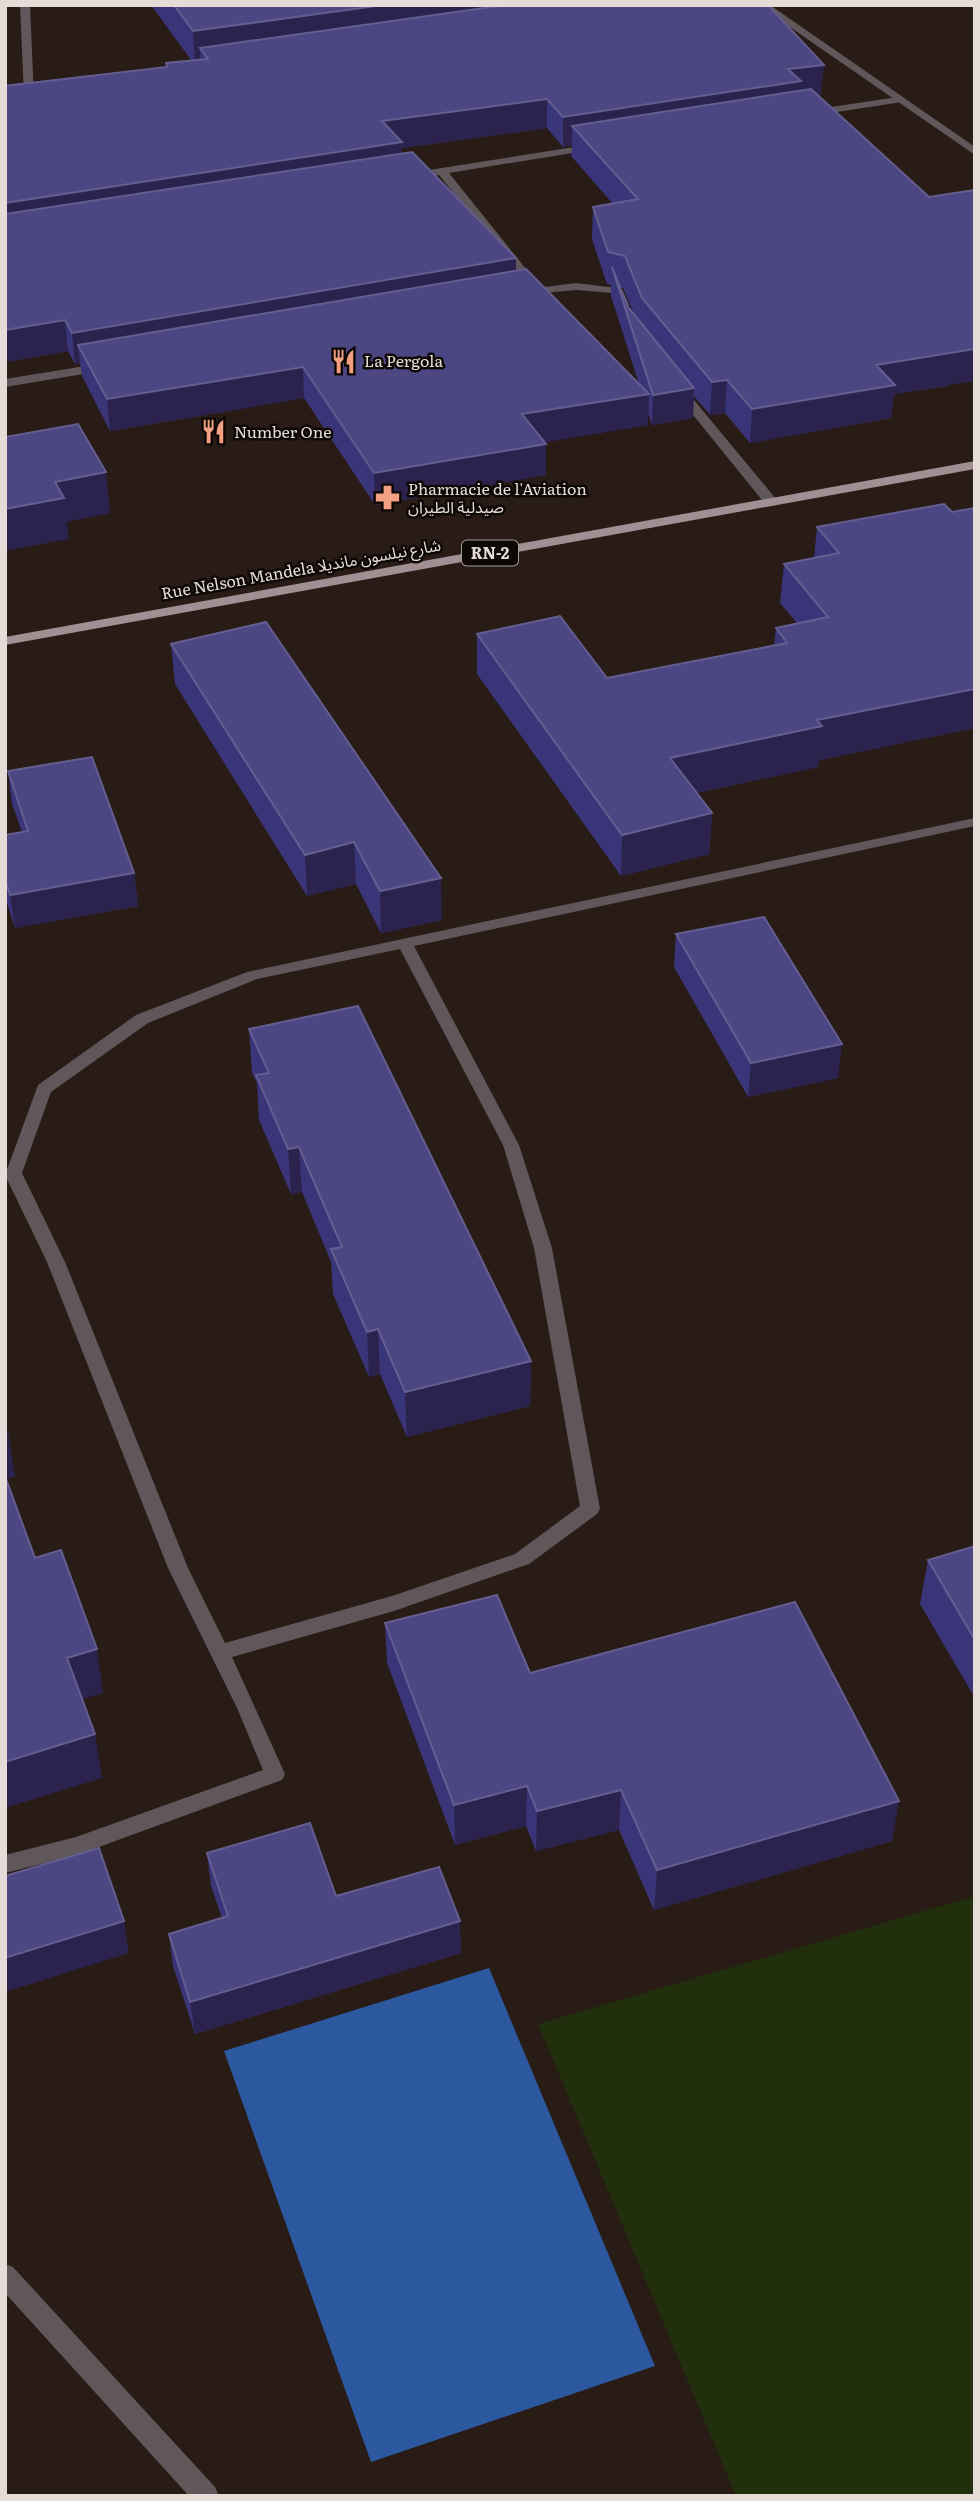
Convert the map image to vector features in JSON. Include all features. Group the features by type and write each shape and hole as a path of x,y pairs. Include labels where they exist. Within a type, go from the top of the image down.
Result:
{"main road":[{"name":"Rue Nelson Mandela شارع نيلسون مانديلا","path":"5,641 975,465"}],"street":[{"path":"25,5 29,96"},
{"path":"764,5 975,152"},
{"path":"17,97 43,94"},
{"path":"801,115 898,100"},
{"path":"401,177 608,145"},
{"path":"442,171 522,271 528,293 583,286 617,291 623,300 625,320"},
{"path":"5,383 114,365"},
{"path":"674,384 771,502"},
{"path":"5,1864 77,1846 275,1774 178,1568 56,1262 9,1175 44,1089 142,1019 253,975 975,822"},
{"path":"219,1653 394,1603 522,1559 590,1509 543,1248 511,1145 405,943"},
{"path":"5,2275 206,2496"}],"green space":[{"path":"975,1896 975,2496 736,2496 538,2024"}],"water":[{"path":"489,1968 655,2366 371,2462 224,2051"}],"building":[{"path":"174,5 383,5 193,31"},
{"path":"505,5 768,5 824,65 788,69 801,81 563,117 547,99 382,121 402,142 5,203 5,86 167,67 166,63 208,59 200,48"},
{"path":"811,89 929,197 975,190 975,349 876,365 895,385 752,409 727,380 712,382 642,298 625,256 608,252 593,207 638,199 572,126"},
{"path":"412,152 516,258 72,333 65,320 5,330 5,214"},
{"path":"612,267 628,307 694,388 653,395"},
{"path":"526,269 649,394 522,414 546,444 374,473 303,367 107,399 78,345"},
{"path":"78,424 106,472 55,482 64,498 5,509 5,437"},
{"path":"944,504 952,512 975,508 975,689 817,720 822,726 670,758 712,813 622,835 477,634 560,616 607,678 787,643 776,628 828,617 784,564 839,553 817,527"},
{"path":"266,622 441,878 380,891 354,842 305,855 171,644"},
{"path":"92,757 134,873 10,895 5,879 5,835 28,831 8,771"},
{"path":"764,917 842,1044 751,1063 676,934"},
{"path":"358,1006 531,1361 405,1392 378,1329 367,1332 331,1249 342,1247 299,1147 288,1149 256,1075 269,1073 249,1029"},
{"path":"5,1476 35,1558 61,1550 97,1649 67,1658 95,1734 5,1762"},
{"path":"975,1546 975,1640 928,1560"},
{"path":"497,1595 530,1673 795,1602 899,1801 657,1870 621,1790 537,1811 527,1786 454,1805 385,1623"},
{"path":"310,1823 336,1896 439,1867 460,1921 190,2002 169,1934 228,1916 207,1853"},
{"path":"99,1848 124,1921 5,1958 5,1876"}],"place":[{"name":"La Pergola","path":"344,361"},
{"name":"Number One","path":"214,432"},
{"name":"Pharmacie de l'Aviation صيدلية الطيران","path":"388,498"}]}
